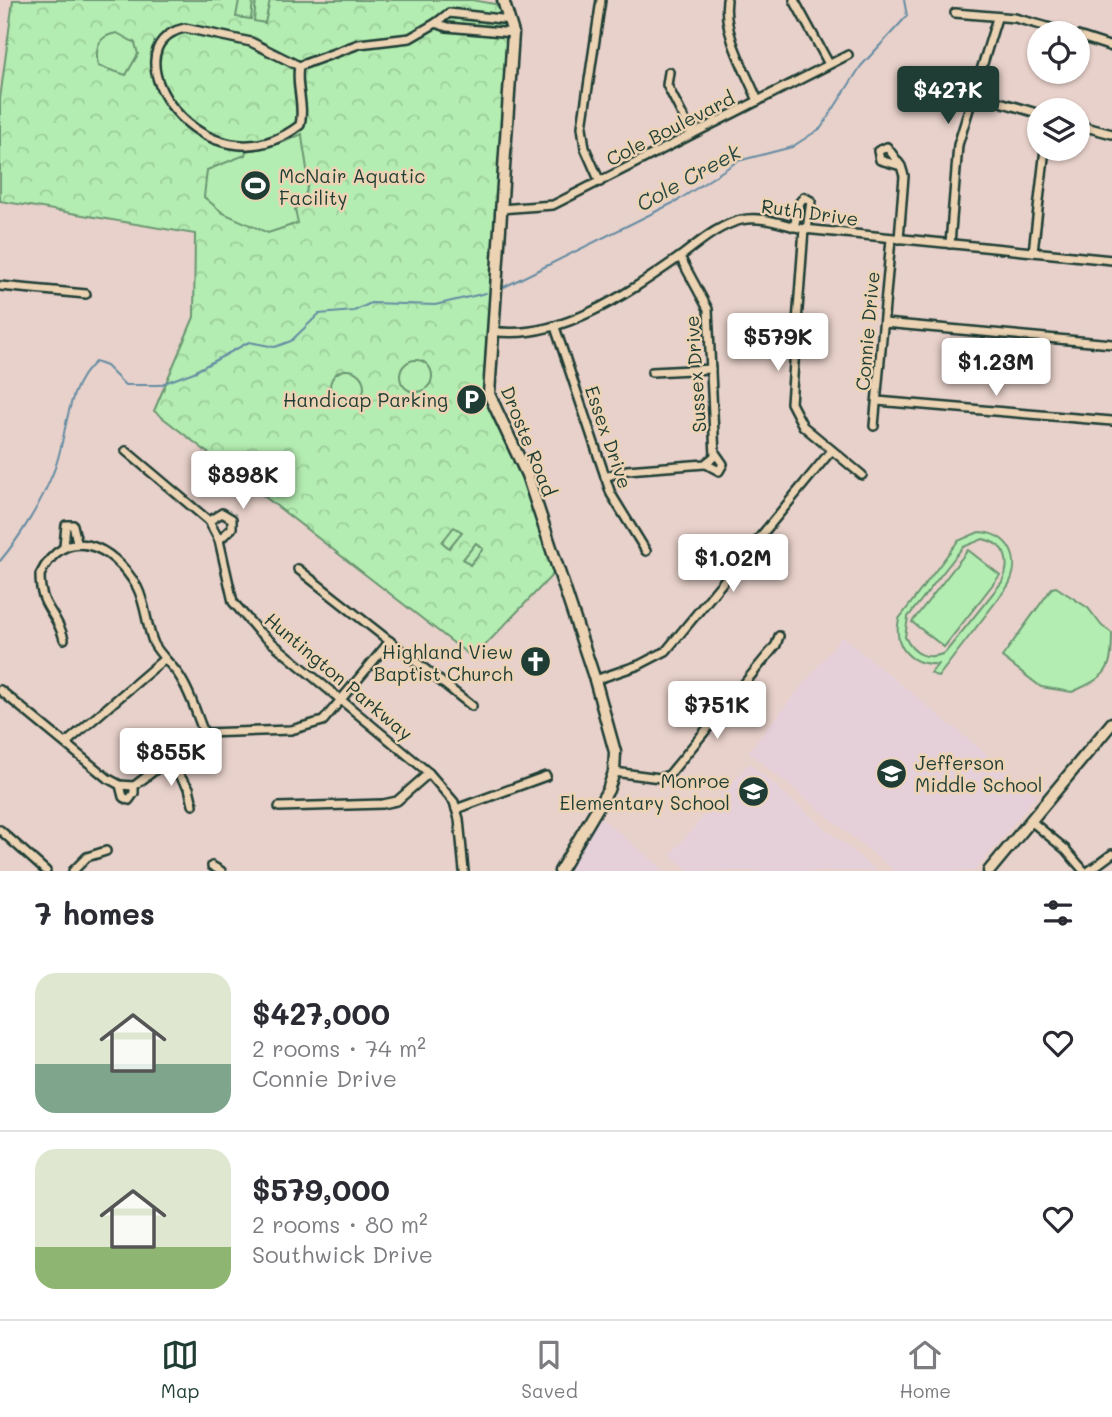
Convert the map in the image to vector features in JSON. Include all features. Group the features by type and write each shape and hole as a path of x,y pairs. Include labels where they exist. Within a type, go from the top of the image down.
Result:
{"street":[{"name":"Droste Road","path":"503,0 513,33 489,394 527,475 595,680 615,752 614,772 608,790 560,871"},
{"path":"600,182 582,137 601,0"},
{"path":"727,0 725,10 736,46 758,101"},
{"path":"794,0 803,4 830,65"},
{"path":"299,66 297,75 303,113 300,125 270,142 225,144 180,116 158,81 154,58 158,45 169,31 185,28 251,43 299,66 359,44 410,38 449,13 510,20"},
{"path":"955,13 1027,22"},
{"path":"950,244 958,145 997,18"},
{"path":"436,23 447,27 513,33"},
{"path":"1090,40 1112,47"},
{"name":"Cole Boulevard","path":"500,209 548,207 849,55"},
{"path":"669,72 667,85 692,134"},
{"path":"973,94 1027,110"},
{"path":"1090,128 1112,134"},
{"path":"1033,252 1044,161"},
{"name":"Connie Drive","path":"874,426 884,323 904,176 901,166"},
{"path":"794,227 804,197 811,201 806,229 791,403 803,426 862,475"},
{"name":"Ruth Drive","path":"492,331 529,333 555,327 611,299 680,257 708,235 743,220 769,221 806,229 895,239 1112,260"},
{"name":"Sussex Drive","path":"680,257 708,309 716,454 723,464 719,471 706,464 716,454"},
{"path":"0,286 86,294"},
{"path":"884,323 1112,344"},
{"name":"Essex Drive","path":"555,327 619,510 646,551"},
{"path":"652,372 711,369"},
{"path":"877,401 1112,421"},
{"name":"Huntington Parkway","path":"126,451 209,521 219,540 233,602 258,631 429,773 456,809 464,871"},
{"path":"595,680 639,665 666,650 831,451"},
{"path":"606,477 627,470 706,464"},
{"path":"209,521 222,513 232,519 232,528 219,540"},
{"path":"64,546 66,525 73,526 77,542"},
{"path":"64,639 60,624 46,607 40,592 40,575 44,565 64,546 77,542 93,546 127,572 138,590 154,644 187,690 204,733"},
{"path":"299,569 472,706"},
{"path":"614,772 660,778 669,775 776,645 779,636"},
{"path":"0,690 107,778 120,785 134,786 204,733 306,728 323,721 390,641"},
{"path":"66,743 164,659"},
{"path":"989,871 1112,723"},
{"path":"168,762 189,788 193,805"},
{"path":"279,807 383,804 397,801 429,773"},
{"path":"456,809 546,776"},
{"path":"120,785 123,797 129,800 134,793 134,786"},
{"path":"1031,821 1087,871 1112,854"},
{"path":"0,830 46,871"},
{"path":"73,871 87,857 106,851"},
{"path":"212,866 221,871"}],"shaded area":[{"name":"Jefferson Middle School","path":"842,636 1037,795 975,871 894,871 748,752"},
{"name":"Monroe Elementary School","path":"749,763 877,871 689,871 670,855"},
{"path":"600,817 666,871 567,871"}],"green space":[{"path":"13,0 472,0 500,5 511,25 489,394 527,475 557,570 473,658 154,411 194,317 195,234 0,201 0,99"},
{"path":"239,0 253,0 251,19 236,17"},
{"path":"256,0 270,0 265,23 254,21"},
{"path":"117,33 135,43 138,54 126,75 98,66 97,54 101,40"},
{"name":"McNair Aquatic Facility","path":"302,134 308,184 302,202 295,209 298,223 268,233 223,213 204,197 207,170 245,155 246,151 284,142"},
{"path":"416,360 428,364 432,376 428,388 416,392 404,388 400,376 404,364"},
{"path":"347,370 359,375 364,387 359,399 347,404 335,399 330,387 335,375"},
{"path":"454,527 462,532 449,548 442,542"},
{"path":"979,532 998,537 1010,550 1014,567 1008,586 938,677 931,673 938,664 919,662 901,646 899,619 958,541","holes":["983,539 991,541 1005,555 1006,568 1002,582 945,653 927,656 916,652 905,637 908,617 963,547"]},
{"path":"476,543 483,549 470,565 463,559"},
{"path":"968,550 1000,575 944,647 912,622"},
{"path":"1056,587 1088,608 1102,626 1112,633 1111,656 1106,671 1072,692 1041,687 1002,657 1052,588"}],"waterway":[{"name":"Cole Creek","path":"504,287 677,201 738,161 792,147 821,128 861,66 907,16 904,0"},
{"name":"Cole Creek","path":"0,561 30,519 48,484 58,459 77,386 95,362 106,366 125,385 159,385 194,372 249,342 275,347 291,341 319,314 354,311 371,303 435,305 486,293"}],"place":[{"name":"McNair Aquatic Facility","path":"256,186"},
{"name":"Handicap Parking","path":"471,399"},
{"name":"Highland View Baptist Church","path":"536,662"},
{"name":"Jefferson Middle School","path":"892,773"},
{"name":"Monroe Elementary School","path":"753,791"}]}
